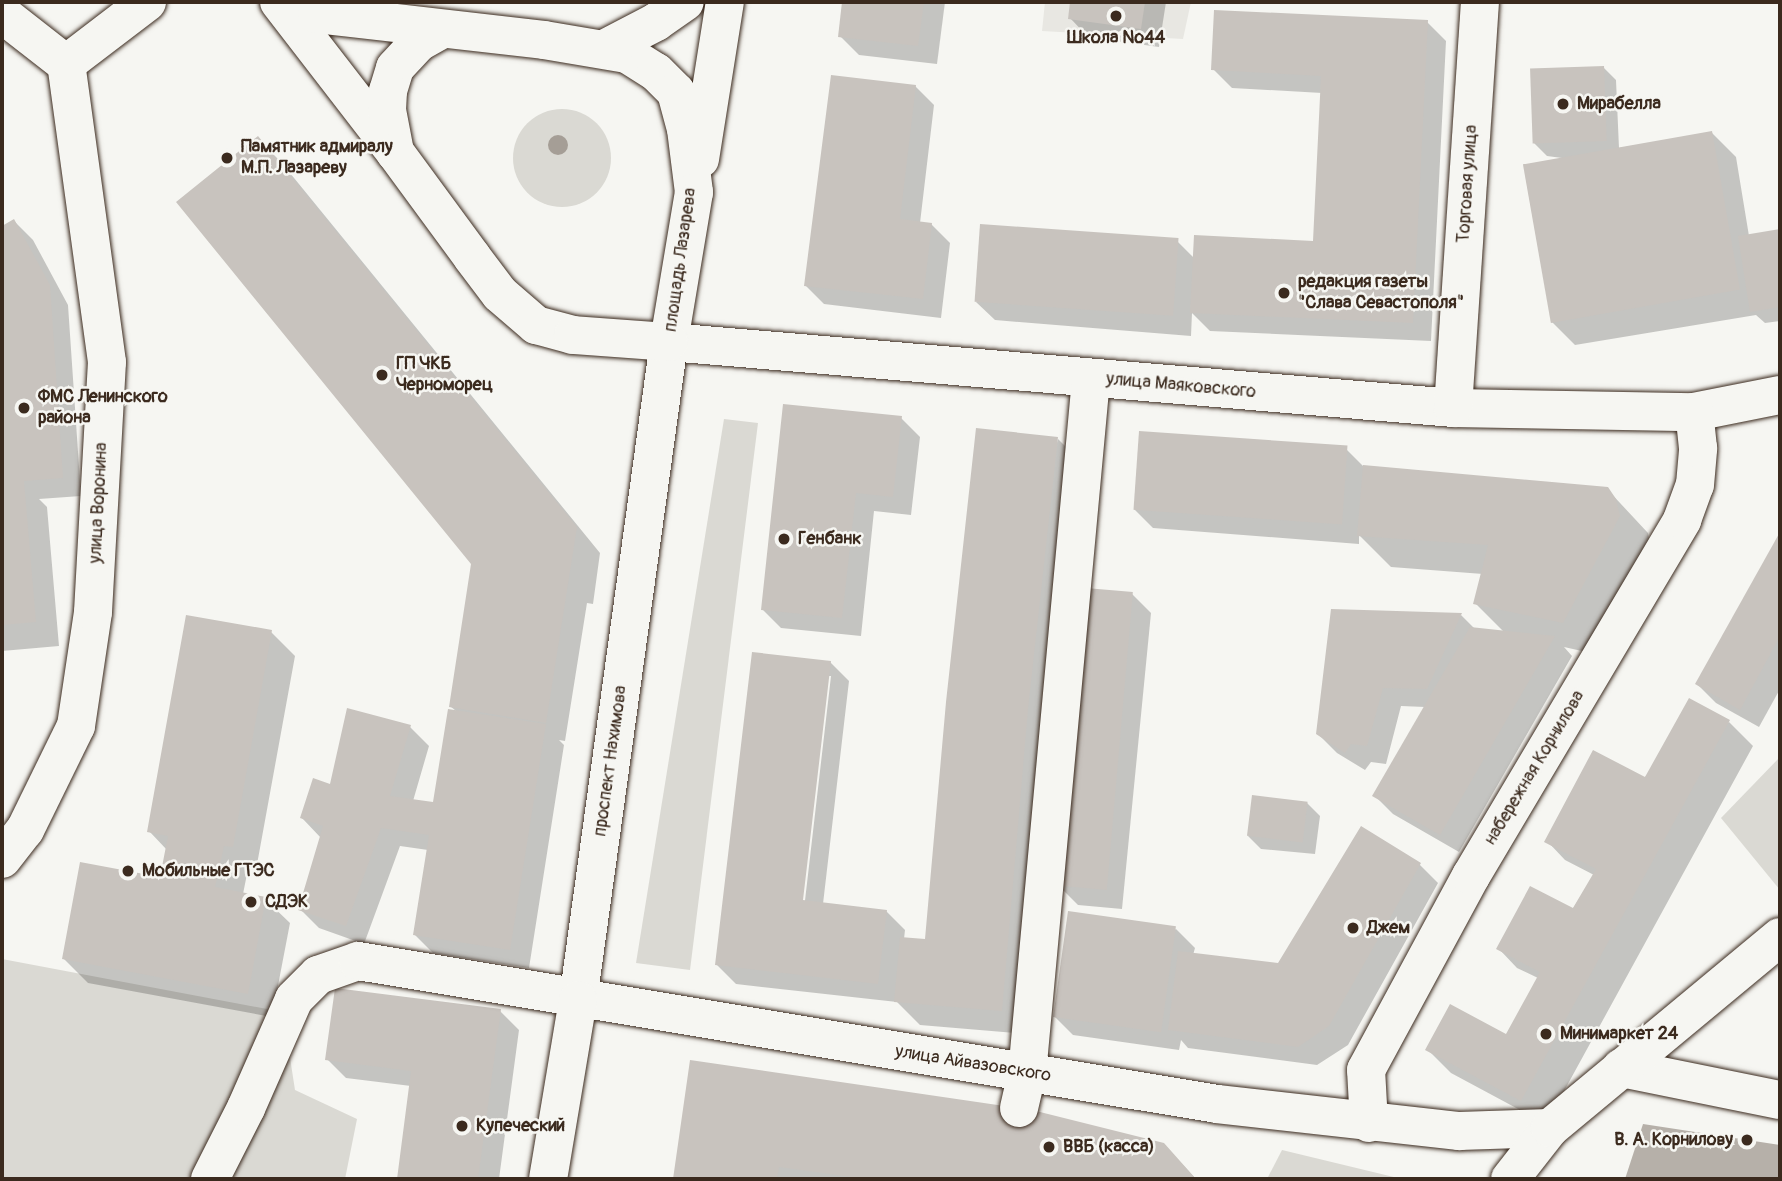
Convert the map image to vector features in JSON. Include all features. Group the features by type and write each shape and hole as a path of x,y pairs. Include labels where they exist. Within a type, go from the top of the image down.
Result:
{"street":[{"path":"2,14 66,64 147,2"},
{"path":"279,2 395,152"},
{"path":"291,2 317,14 441,30"},
{"path":"604,49 656,22 685,2"},
{"path":"694,192 725,2"},
{"name":"Торговая улица","path":"1453,408 1480,2"},
{"name":"площадь Лазарева","path":"441,30 604,49 626,54 656,72 676,92 686,129 694,192 669,342 573,335 536,325 500,294 395,152 387,110 388,91 395,68 419,42 441,30"},
{"name":"улица Воронина","path":"2,859 25,830 76,726 93,612 107,362 66,64"},
{"name":"улица Маяковского","path":"669,342 1453,408 1694,412 1780,395"},
{"name":"проспект Нахимова","path":"548,1179 578,1000 669,342"},
{"path":"1023,1091 1091,379"},
{"name":"набережная Корнилова","path":"1369,1123 1366,1070 1471,876 1682,520 1695,485 1698,448 1694,412"},
{"path":"1510,1179 1549,1128 1780,937"},
{"name":"улица Айвазовского","path":"210,1179 246,1108 294,999 318,975 358,961 517,987 1023,1091 1217,1104 1459,1131 1549,1128"},
{"path":"1621,1068 1780,1100"}],"shaded area":[{"name":"Школа №44","path":"1045,2 1191,2 1183,39 1042,31"},
{"path":"562,109 589,117 603,131 611,158 603,185 589,199 562,207 535,199 521,185 513,158 521,131 535,117"},
{"path":"724,419 758,423 690,970 636,963"},
{"path":"1780,757 1780,890 1721,818"},
{"path":"2,959 283,1012 295,1090 357,1119 345,1179 2,1179"},
{"path":"1643,1124 1780,1145 1780,1179 1625,1179"},
{"path":"1282,1150 1402,1179 1267,1179"}],"building":[{"path":"842,2 924,2 918,46 838,37"},
{"path":"1070,2 1145,2 1141,29 1068,19"},
{"path":"1214,10 1428,20 1413,323 1190,313 1194,235 1313,241 1321,76 1211,70"},
{"path":"1604,66 1607,141 1533,144 1530,69"},
{"path":"831,75 916,85 900,219 932,223 923,299 804,286"},
{"path":"1712,131 1740,290 1551,323 1523,164"},
{"path":"258,136 577,527 546,723 449,707 471,564 176,202"},
{"path":"14,219 50,285 63,478 24,481 36,622 2,625 2,226"},
{"path":"980,224 1179,238 1173,316 975,302"},
{"path":"1780,229 1780,307 1750,312 1738,236"},
{"path":"783,404 902,416 893,497 856,493 842,618 761,610"},
{"path":"976,428 1058,437 1028,709 1002,1011 894,1002 900,937 925,939 946,702"},
{"path":"1139,431 1347,446 1342,524 1133,510"},
{"path":"1363,465 1608,487 1616,499 1620,516 1563,623 1473,604 1488,545 1357,536"},
{"path":"1780,532 1780,636 1740,710 1695,684"},
{"path":"1086,588 1133,592 1107,890 1060,886"},
{"path":"1331,609 1462,613 1427,689 1383,688 1367,746 1351,744 1345,753 1316,734"},
{"path":"186,615 272,630 233,847 224,846 215,887 266,897 248,994 62,959 80,862 160,877 168,836 147,832"},
{"path":"1470,627 1555,636 1440,835 1372,796"},
{"path":"752,652 831,661 803,900 887,910 878,984 715,965"},
{"path":"1689,698 1730,720 1521,1101 1425,1050 1450,1004 1506,1034 1540,972 1496,949 1530,886 1573,908 1596,869 1544,842 1593,750 1645,777"},
{"path":"347,708 411,725 390,796 433,802 448,709 546,724 510,950 413,935 429,835 381,828 346,926 298,910 323,826 300,818 313,778 330,784"},
{"path":"1252,795 1308,802 1303,843 1247,836"},
{"path":"1361,826 1421,863 1329,1026 1298,1047 1168,1030 1178,951 1278,963"},
{"path":"1068,911 1176,926 1161,1032 1053,1017"},
{"path":"335,988 501,1009 478,1179 397,1179 411,1071 325,1060"},
{"path":"690,1060 1032,1110 1164,1143 1196,1179 866,1179 779,1167 777,1179 673,1179"}],"place":[{"name":"Школа №44","path":"1116,16"},
{"name":"Мирабелла","path":"1563,104"},
{"name":"Памятник адмиралу М.П. Лазареву","path":"227,158"},
{"name":"редакция газеты \"Слава Севастополя\"","path":"1284,293"},
{"name":"ГП ЧКБ Черноморец","path":"382,375"},
{"name":"ФМС Ленинского района","path":"24,408"},
{"name":"Генбанк","path":"784,539"},
{"name":"Мобильные ГТЭС","path":"128,871"},
{"name":"СДЭК","path":"251,902"},
{"name":"Джем","path":"1353,928"},
{"name":"Минимаркет 24","path":"1546,1034"},
{"name":"Купеческий","path":"462,1126"},
{"name":"В. А. Корнилову","path":"1747,1140"},
{"name":"ВВБ (касса)","path":"1049,1147"}]}
